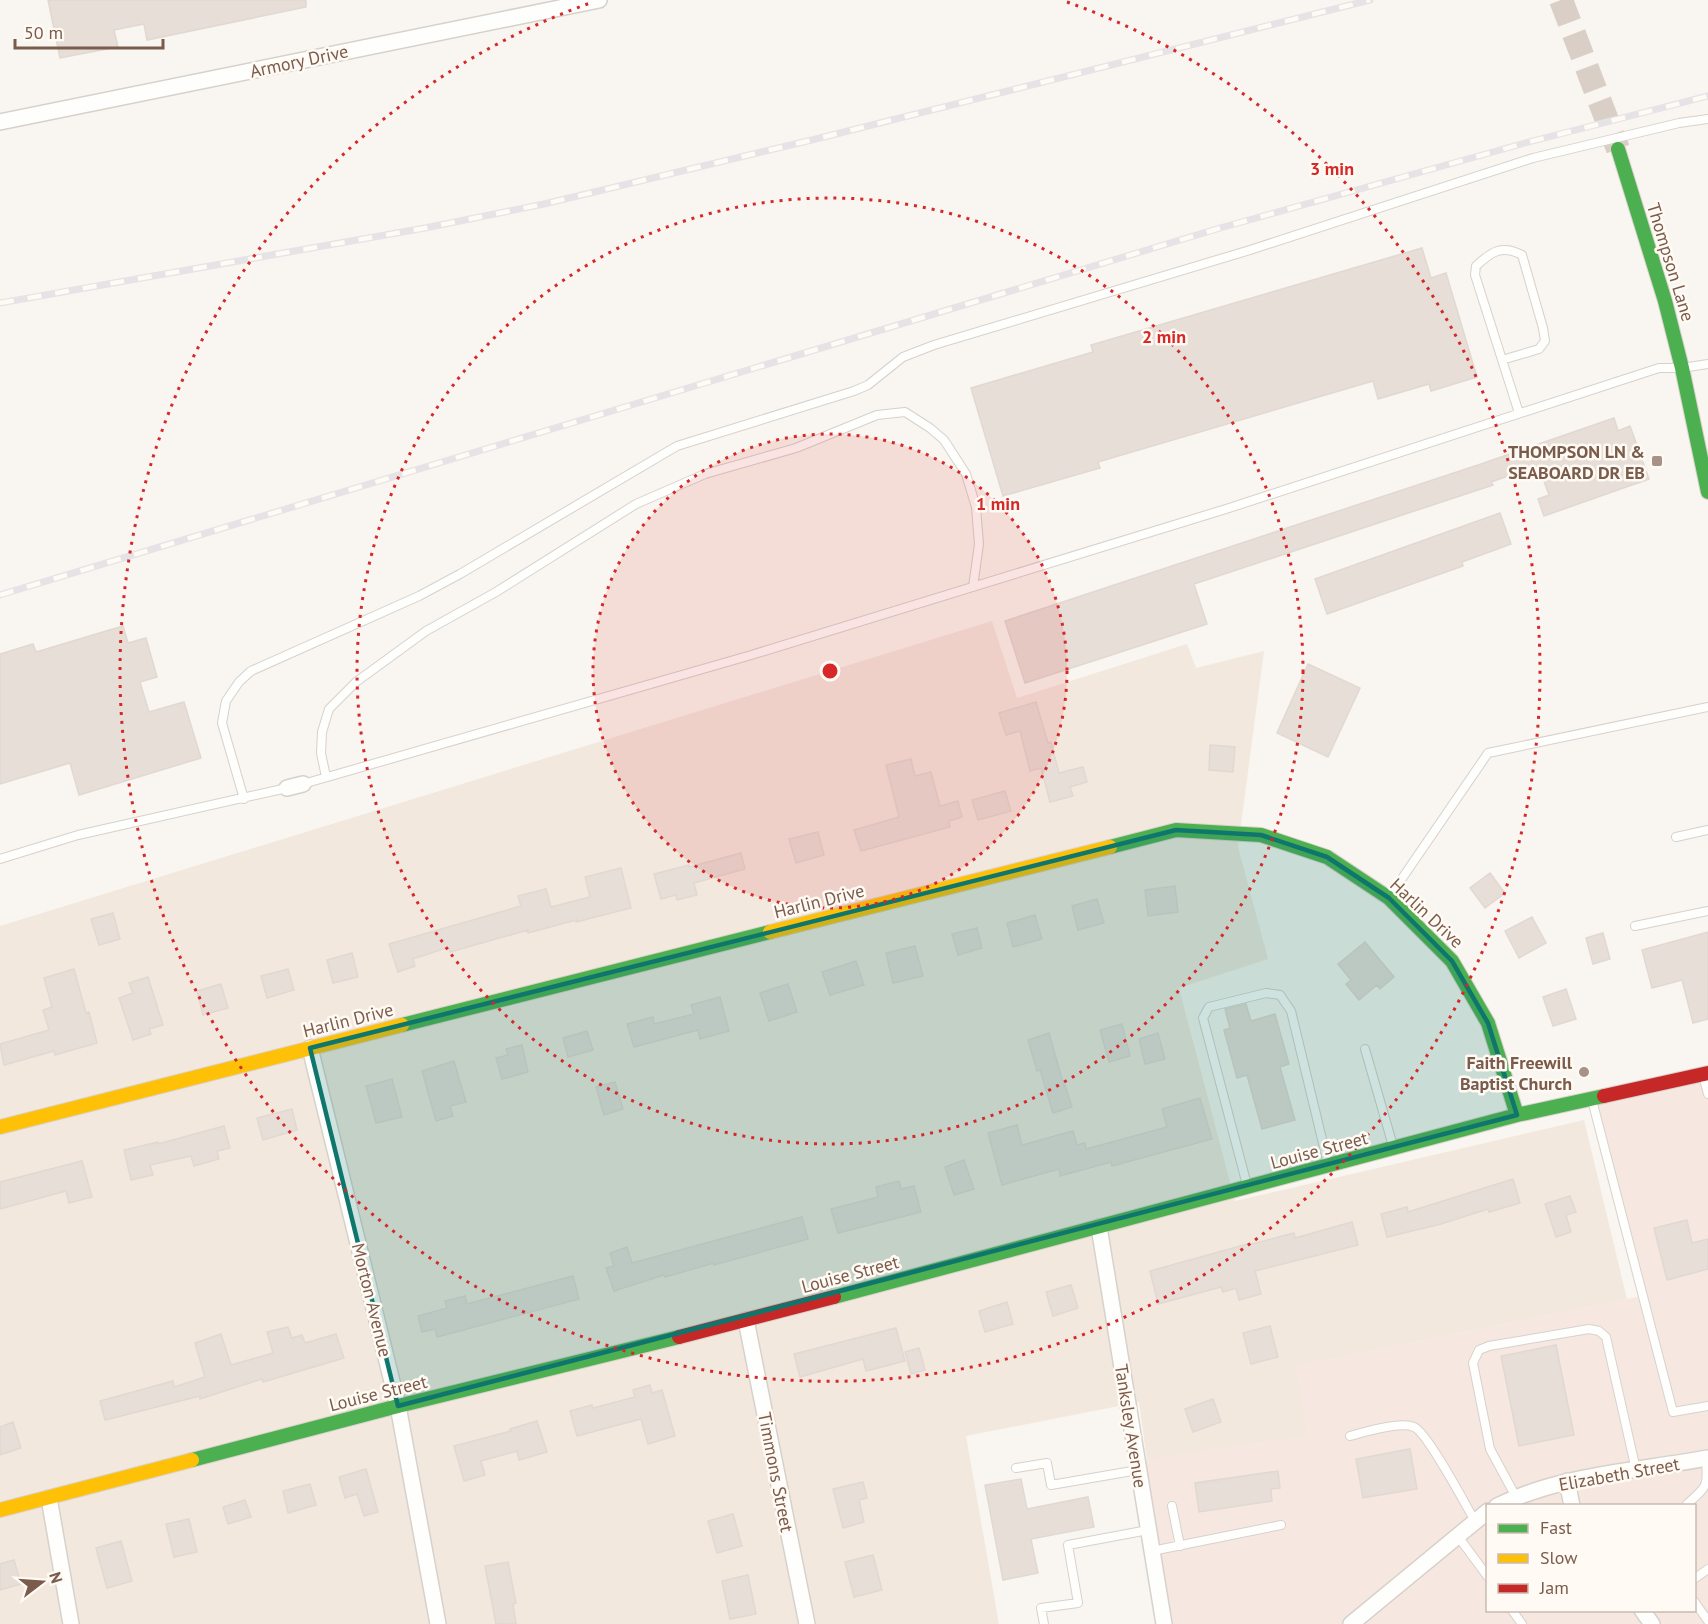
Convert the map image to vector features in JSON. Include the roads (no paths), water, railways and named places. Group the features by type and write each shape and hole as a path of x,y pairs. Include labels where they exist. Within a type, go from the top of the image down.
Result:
{"street":[{"name":"Armory Drive","path":"0,122 598,0"},
{"name":"Thompson Lane","path":"1618,149 1665,301 1682,368 1708,492"},
{"path":"287,788 303,784"},
{"name":"Harlin Drive","path":"0,1127 1176,830 1261,836 1327,857 1389,898 1452,961 1488,1023 1517,1115"},
{"name":"Morton Avenue","path":"310,1048 398,1406 438,1624"},
{"name":"Louise Street","path":"0,1510 398,1406 746,1320 1517,1115 1705,1073"},
{"name":"Tanksley Avenue","path":"1100,1227 1164,1624"},
{"name":"Timmons Street","path":"746,1320 807,1624"},
{"name":"Elizabeth Street","path":"1501,1504 1567,1481 1707,1458"},
{"path":"1567,1481 1572,1504"},
{"path":"49,1498 71,1624"},
{"path":"1351,1624 1486,1513"}],"lane":[{"path":"244,799 222,723 226,701 250,671 419,597 677,446 854,391 868,385 903,357 934,345 1250,250 1533,158 1679,123 1708,119"},
{"path":"1502,360 1539,349 1545,341 1522,255 1511,249 1491,252 1476,266 1475,275 1502,360 1519,413"},
{"path":"303,784 748,656 1226,509 1659,368 1682,368 1708,364"},
{"path":"326,777 321,753 322,732 329,709 356,682 426,631 496,592 636,504 705,474 796,447 877,415 905,412 930,428 944,440 966,474 976,507 979,544 973,586"},
{"path":"1389,898 1488,753 1708,707"},
{"path":"0,859 78,835 287,788"},
{"path":"1676,837 1708,830"},
{"path":"1635,926 1708,911"},
{"path":"1248,1188 1203,1018 1209,1007 1266,993 1280,995 1291,1011 1329,1166"},
{"path":"1365,1049 1394,1148"},
{"path":"1705,1073 1708,1094"},
{"path":"1592,1098 1673,1412 1708,1406"},
{"path":"1516,1497 1490,1449 1473,1363 1479,1350 1489,1346 1589,1329 1599,1330 1606,1337 1636,1470"},
{"path":"1350,1436 1401,1425 1413,1426 1421,1432 1431,1447 1475,1521"},
{"path":"1688,1504 1706,1486 1707,1458"},
{"path":"1016,1468 1047,1463 1051,1485 1138,1470"},
{"path":"1172,1506 1180,1546"},
{"path":"1152,1551 1281,1525"},
{"path":"1044,1624 1041,1608 1078,1603 1068,1545 1148,1530"},
{"path":"1457,1535 1486,1574"},
{"path":"1696,1578 1708,1569"},
{"path":"1696,1603 1708,1621"},
{"path":"1513,1612 1522,1624"}],"tunnel":[{"path":"1561,0 1618,149"}],"railway":[{"path":"0,303 425,228 544,204 824,137 1370,0"},
{"path":"0,595 1220,228 1525,143 1708,96"}],"place":[{"name":"THOMPSON LN & SEABOARD DR EB","path":"1657,461"},
{"name":"Faith Freewill Baptist Church","path":"1584,1072"}]}
